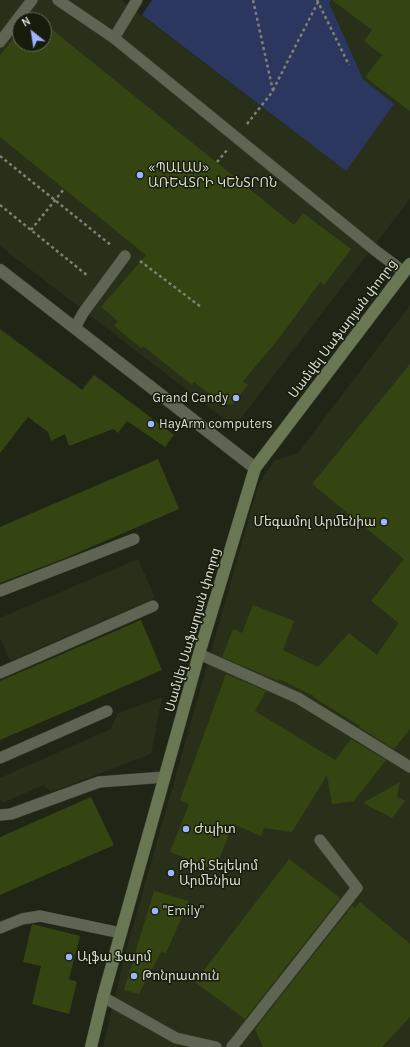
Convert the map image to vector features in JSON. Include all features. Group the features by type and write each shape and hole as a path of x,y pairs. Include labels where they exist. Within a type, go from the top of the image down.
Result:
{"main road":[{"name":"Սամվել Սաֆարյան փողոց","path":"92,1047 103,997 121,933 200,654 255,468 407,268"}],"street":[{"path":"0,270 255,468"}],"lane":[{"path":"0,42 32,0"},
{"path":"58,0 114,38 376,251 407,268"},
{"path":"114,38 138,0"},
{"path":"75,328 83,313 125,256"},
{"path":"0,591 134,539"},
{"path":"0,673 153,606"},
{"path":"200,654 298,698 410,767"},
{"path":"0,758 106,711"},
{"path":"0,815 11,814 99,782 165,777"},
{"path":"232,1047 357,888 320,840"},
{"path":"0,928 22,919 40,916 121,933"},
{"path":"103,997 176,1038 216,1047"}],"path":[{"path":"253,0 273,91"},
{"path":"217,162 273,91 318,1"},
{"path":"318,1 349,65"},
{"path":"0,156 125,256 138,259 201,307"},
{"path":"31,230 64,188"},
{"path":"0,205 102,287"}],"shaded area":[{"path":"0,0 121,0 345,170 394,104 363,79 329,3 331,0 410,0 410,199 241,418 233,422 223,418 0,246"},
{"path":"152,0 331,0 329,3 363,79 394,104 346,171 142,15"},
{"path":"410,305 410,1047 103,1047 127,947 259,483 274,461 298,453"},
{"path":"138,559 155,598 10,661 0,638 0,618"},
{"path":"162,697 151,754 51,792 44,785 2,803 0,798 0,778 111,729 118,713"}],"building":[{"path":"332,0 410,0 410,111 365,77 382,55 364,41 372,30"},
{"name":"«ՊԱԼԱՍ» ԱՌԵՎՏՐԻ ԿԵՆՏՐՈՆ","path":"52,29 294,225 303,213 351,249 324,285 321,281 277,341 243,381 248,385 233,404 222,404 194,382 192,385 143,346 141,348 114,326 118,321 101,307 146,255 0,137 0,55 12,40 12,52 52,52"},
{"path":"0,329 82,390 94,375 174,435 165,447 127,421 118,433 113,429 69,446 65,434 51,441 48,432 28,417 0,453"},
{"path":"410,364 410,729 394,749 313,697 314,696 279,679 278,681 222,657 233,629 242,633 253,605 294,621 283,650 318,667 349,633 377,655 399,623 371,601 404,559 312,484"},
{"path":"158,459 179,509 68,557 0,583 0,527"},
{"path":"141,620 162,670 0,740 0,681"},
{"path":"226,674 266,691 255,711 335,760 351,739 386,760 354,801 332,804 327,775 292,832 264,828 261,836 233,824 215,870 170,852 189,804 180,800"},
{"path":"400,782 397,797 405,801 392,818 363,803"},
{"path":"91,797 114,845 0,895 0,837"},
{"path":"289,859 340,898 245,1019 195,982"},
{"path":"154,891 189,901 166,953 161,952 139,994 124,990"},
{"path":"360,902 410,944 410,1017 382,1047 263,1047 255,1029 352,906 355,908"},
{"path":"32,924 80,936 69,979 77,982 69,1014 32,1004 41,966 23,962"}],"place":[{"name":"«ՊԱԼԱՍ» ԱՌԵՎՏՐԻ ԿԵՆՏՐՈՆ","path":"140,175"},
{"name":"Grand Candy","path":"236,398"},
{"name":"HayArm computers","path":"151,424"},
{"name":"Մեգամոլ Արմենիա","path":"384,522"},
{"name":"Ժպիտ","path":"186,829"},
{"name":"Թիմ Տելեկոմ Արմենիա","path":"171,873"},
{"name":"\"Emily\"","path":"155,911"},
{"name":"Ալֆա Ֆարմ","path":"69,957"},
{"name":"Թոնրատուն","path":"134,976"}]}
